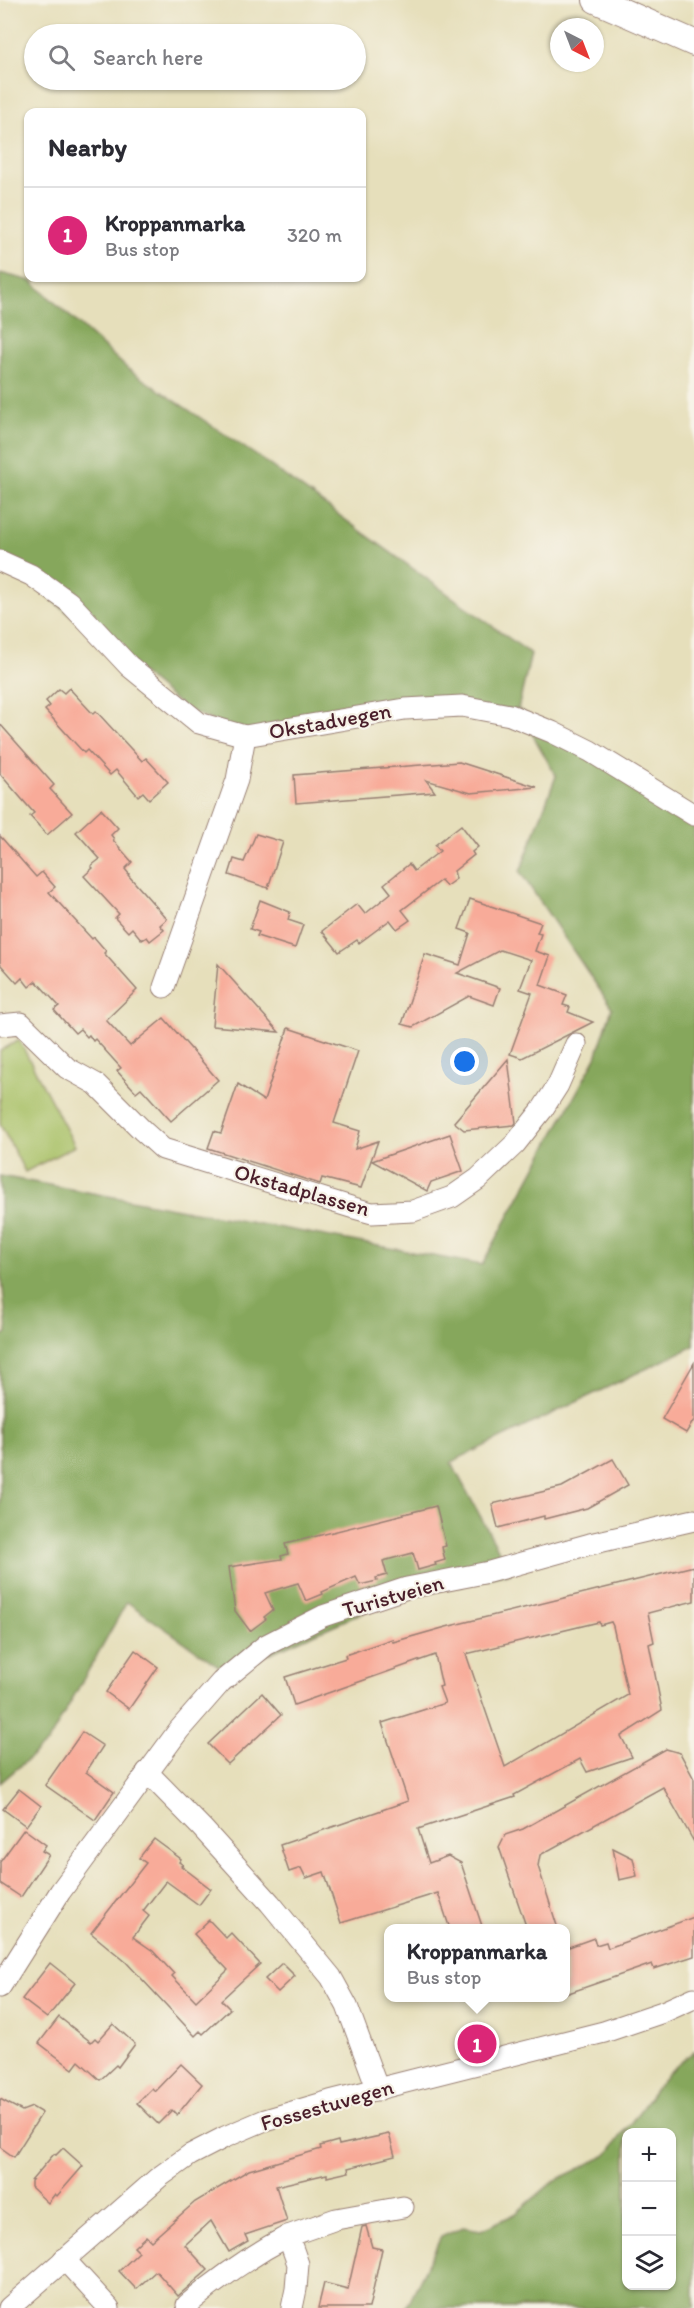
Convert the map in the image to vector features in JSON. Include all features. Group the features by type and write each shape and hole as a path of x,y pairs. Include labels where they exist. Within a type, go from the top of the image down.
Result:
{"main road":[{"path":"596,0 694,43"}],"street":[{"name":"Okstadvegen","path":"0,561 31,575 69,602 129,666 199,723 245,736 405,709 462,706 510,715 552,732 599,756 694,815"},
{"path":"164,987 237,780 245,736"},
{"name":"Okstadplassen","path":"0,1026 21,1023 67,1068 96,1084 164,1149 330,1202 372,1213 413,1211 452,1197 478,1179 516,1144 543,1110 558,1085 576,1044"},
{"name":"Turistveien","path":"0,1987 60,1892 179,1730 221,1682 266,1645 323,1616 407,1588 489,1572 590,1544 694,1520"},
{"path":"147,1772 263,1895 331,1977 347,2006 378,2090"},
{"name":"Fossestuvegen","path":"9,2308 158,2178 190,2155 265,2120 604,2032 663,2012 694,1998"},
{"path":"187,2305 225,2273 288,2236 336,2219 403,2207"},
{"path":"288,2236 298,2264 292,2308"},
{"path":"64,2259 109,2308"}],"green space":[{"path":"0,273 24,279 24,282 32,282 128,369 260,458 531,654 518,709 384,710 253,739 184,708 0,557"},
{"path":"518,709 694,820 694,1346 451,1462 511,1573 382,1604 227,1672 127,1602 48,1742 0,1783 0,1337 7,1333 0,1256 0,1176 482,1265 596,1057 612,1008 520,872 556,776"},
{"path":"19,1040 75,1146 25,1172 0,1124 0,1051"},
{"path":"694,2051 694,2308 406,2308 441,2237 463,2227 481,2230 515,2214 554,2181 607,2155 622,2135 622,2290 676,2290 676,2128 627,2128 667,2074"}],"building":[{"path":"69,688 93,714 96,711 142,761 146,758 168,782 149,799 143,792 138,796 116,770 110,775 87,750 84,753 45,710 50,706 46,701 59,689 64,693"},
{"path":"0,724 54,785 50,789 72,813 47,835 30,816 34,813 0,774"},
{"path":"459,762 537,787 471,793 426,780 435,792 296,803 294,775"},
{"path":"101,809 118,828 111,835 113,840 132,862 125,869 128,875 167,919 160,925 164,930 150,941 147,937 142,940 132,928 128,932 115,918 119,914 84,876 100,859 76,832"},
{"path":"461,825 478,847 472,852 474,855 454,871 456,879 446,886 441,880 402,910 410,920 397,929 390,920 359,943 357,940 339,952 322,931 357,904 365,914 391,893 384,884 409,864 414,871 440,851 435,845"},
{"path":"256,834 283,842 268,888 229,875 234,859 244,862"},
{"path":"0,836 36,877 42,872 55,887 49,892 92,939 94,937 106,951 104,953 137,990 106,1020 130,1046 164,1018 218,1080 171,1121 141,1088 136,1092 117,1071 121,1068 95,1039 93,1041 89,1035 87,1037 80,1029 75,1033 54,1010 59,1006 36,981 29,987 22,978 17,983 0,964"},
{"path":"470,899 541,923 537,933 541,934 535,951 550,956 540,985 567,995 563,1005 570,1007 568,1012 593,1022 522,1058 510,1054 532,993 520,989 531,960 500,950 457,973 500,988 494,1005 469,996 413,1027 402,1024 425,954 460,965 470,933 459,929"},
{"path":"260,900 290,912 288,920 303,925 295,948 257,936 259,932 250,929"},
{"path":"218,964 279,1032 212,1026"},
{"path":"288,1028 358,1051 334,1123 360,1131 355,1149 378,1141 361,1188 322,1178 320,1184 208,1148 214,1131 221,1133 238,1084 264,1101"},
{"path":"508,1059 516,1123 464,1130 454,1122"},
{"path":"450,1134 463,1171 431,1182 427,1191 372,1161"},
{"path":"694,1363 694,1420 686,1433 662,1419"},
{"path":"613,1459 628,1485 587,1508 498,1528 492,1504 562,1487"},
{"path":"436,1506 446,1546 442,1547 445,1560 435,1563 436,1565 418,1570 413,1553 383,1561 387,1575 376,1578 377,1581 360,1585 356,1577 306,1601 298,1583 265,1593 273,1610 264,1617 266,1619 250,1631 235,1611 229,1567 282,1559 281,1556 288,1554 285,1544"},
{"path":"694,1566 694,1601 648,1613 654,1642 649,1644 662,1710 621,1736 632,1757 587,1772 580,1759 514,1795 515,1797 418,1829 429,1863 448,1856 461,1863 481,1924 448,1924 438,1893 341,1923 324,1872 306,1878 301,1868 289,1872 280,1845 408,1801 382,1723 445,1703 439,1687 442,1686 435,1655 294,1705 285,1677 346,1658 345,1655 392,1639 393,1642","holes":["599,1622 600,1625 611,1622 628,1695 505,1767 466,1654"]},
{"path":"135,1650 158,1667 129,1709 106,1692"},
{"path":"262,1693 281,1715 228,1764 208,1744"},
{"path":"82,1732 103,1746 86,1772 114,1792 95,1820 45,1785"},
{"path":"666,1749 680,1753 694,1779 694,1842 663,1787 540,1855 538,1866 556,1924 525,1924 499,1847 505,1835 523,1829"},
{"path":"19,1789 41,1806 26,1826 3,1809"},
{"path":"24,1829 46,1845 42,1851 49,1855 21,1897 0,1883 0,1862"},
{"path":"154,1839 181,1859 179,1862 183,1865 181,1866 211,1889 199,1905 166,1881 143,1911 149,1916 133,1937 153,1951 174,1974 172,1976 196,2001 228,1970 194,1934 209,1920 226,1938 231,1933 260,1964 221,2000 230,2009 203,2034 200,2031 195,2036 126,1962 91,1933 146,1863 139,1858"},
{"path":"613,1848 633,1858 637,1876 619,1880"},
{"path":"694,1917 694,1956 654,1969 652,1964 570,1993 570,1947 594,1938 596,1945 606,1942 608,1948"},
{"path":"50,1963 75,1983 47,2018 22,1999"},
{"path":"282,1963 295,1976 278,1992 265,1979"},
{"path":"59,2017 91,2042 95,2038 98,2041 113,2024 135,2044 118,2067 116,2065 100,2080 79,2061 73,2069 39,2043"},
{"path":"181,2064 202,2084 177,2115 172,2110 158,2124 137,2103 152,2088 155,2091"},
{"path":"0,2099 22,2111 32,2107 42,2113 14,2157 0,2147"},
{"path":"389,2134 395,2156 348,2168 349,2172 327,2177 327,2174 276,2186 287,2221 245,2235 248,2241 229,2252 211,2221 185,2245 208,2270 178,2296 156,2271 136,2289 119,2271 139,2252 134,2247 146,2236 151,2241 195,2202 249,2170 321,2149 320,2146 338,2141 339,2145"},
{"path":"63,2148 83,2166 48,2203 31,2187 31,2181 54,2154 56,2155"},
{"path":"366,2226 372,2247 382,2249 369,2308 318,2308 324,2283 348,2289 362,2227"}],"place":[{"name":"Kroppanmarka","path":"477,2044"}]}
